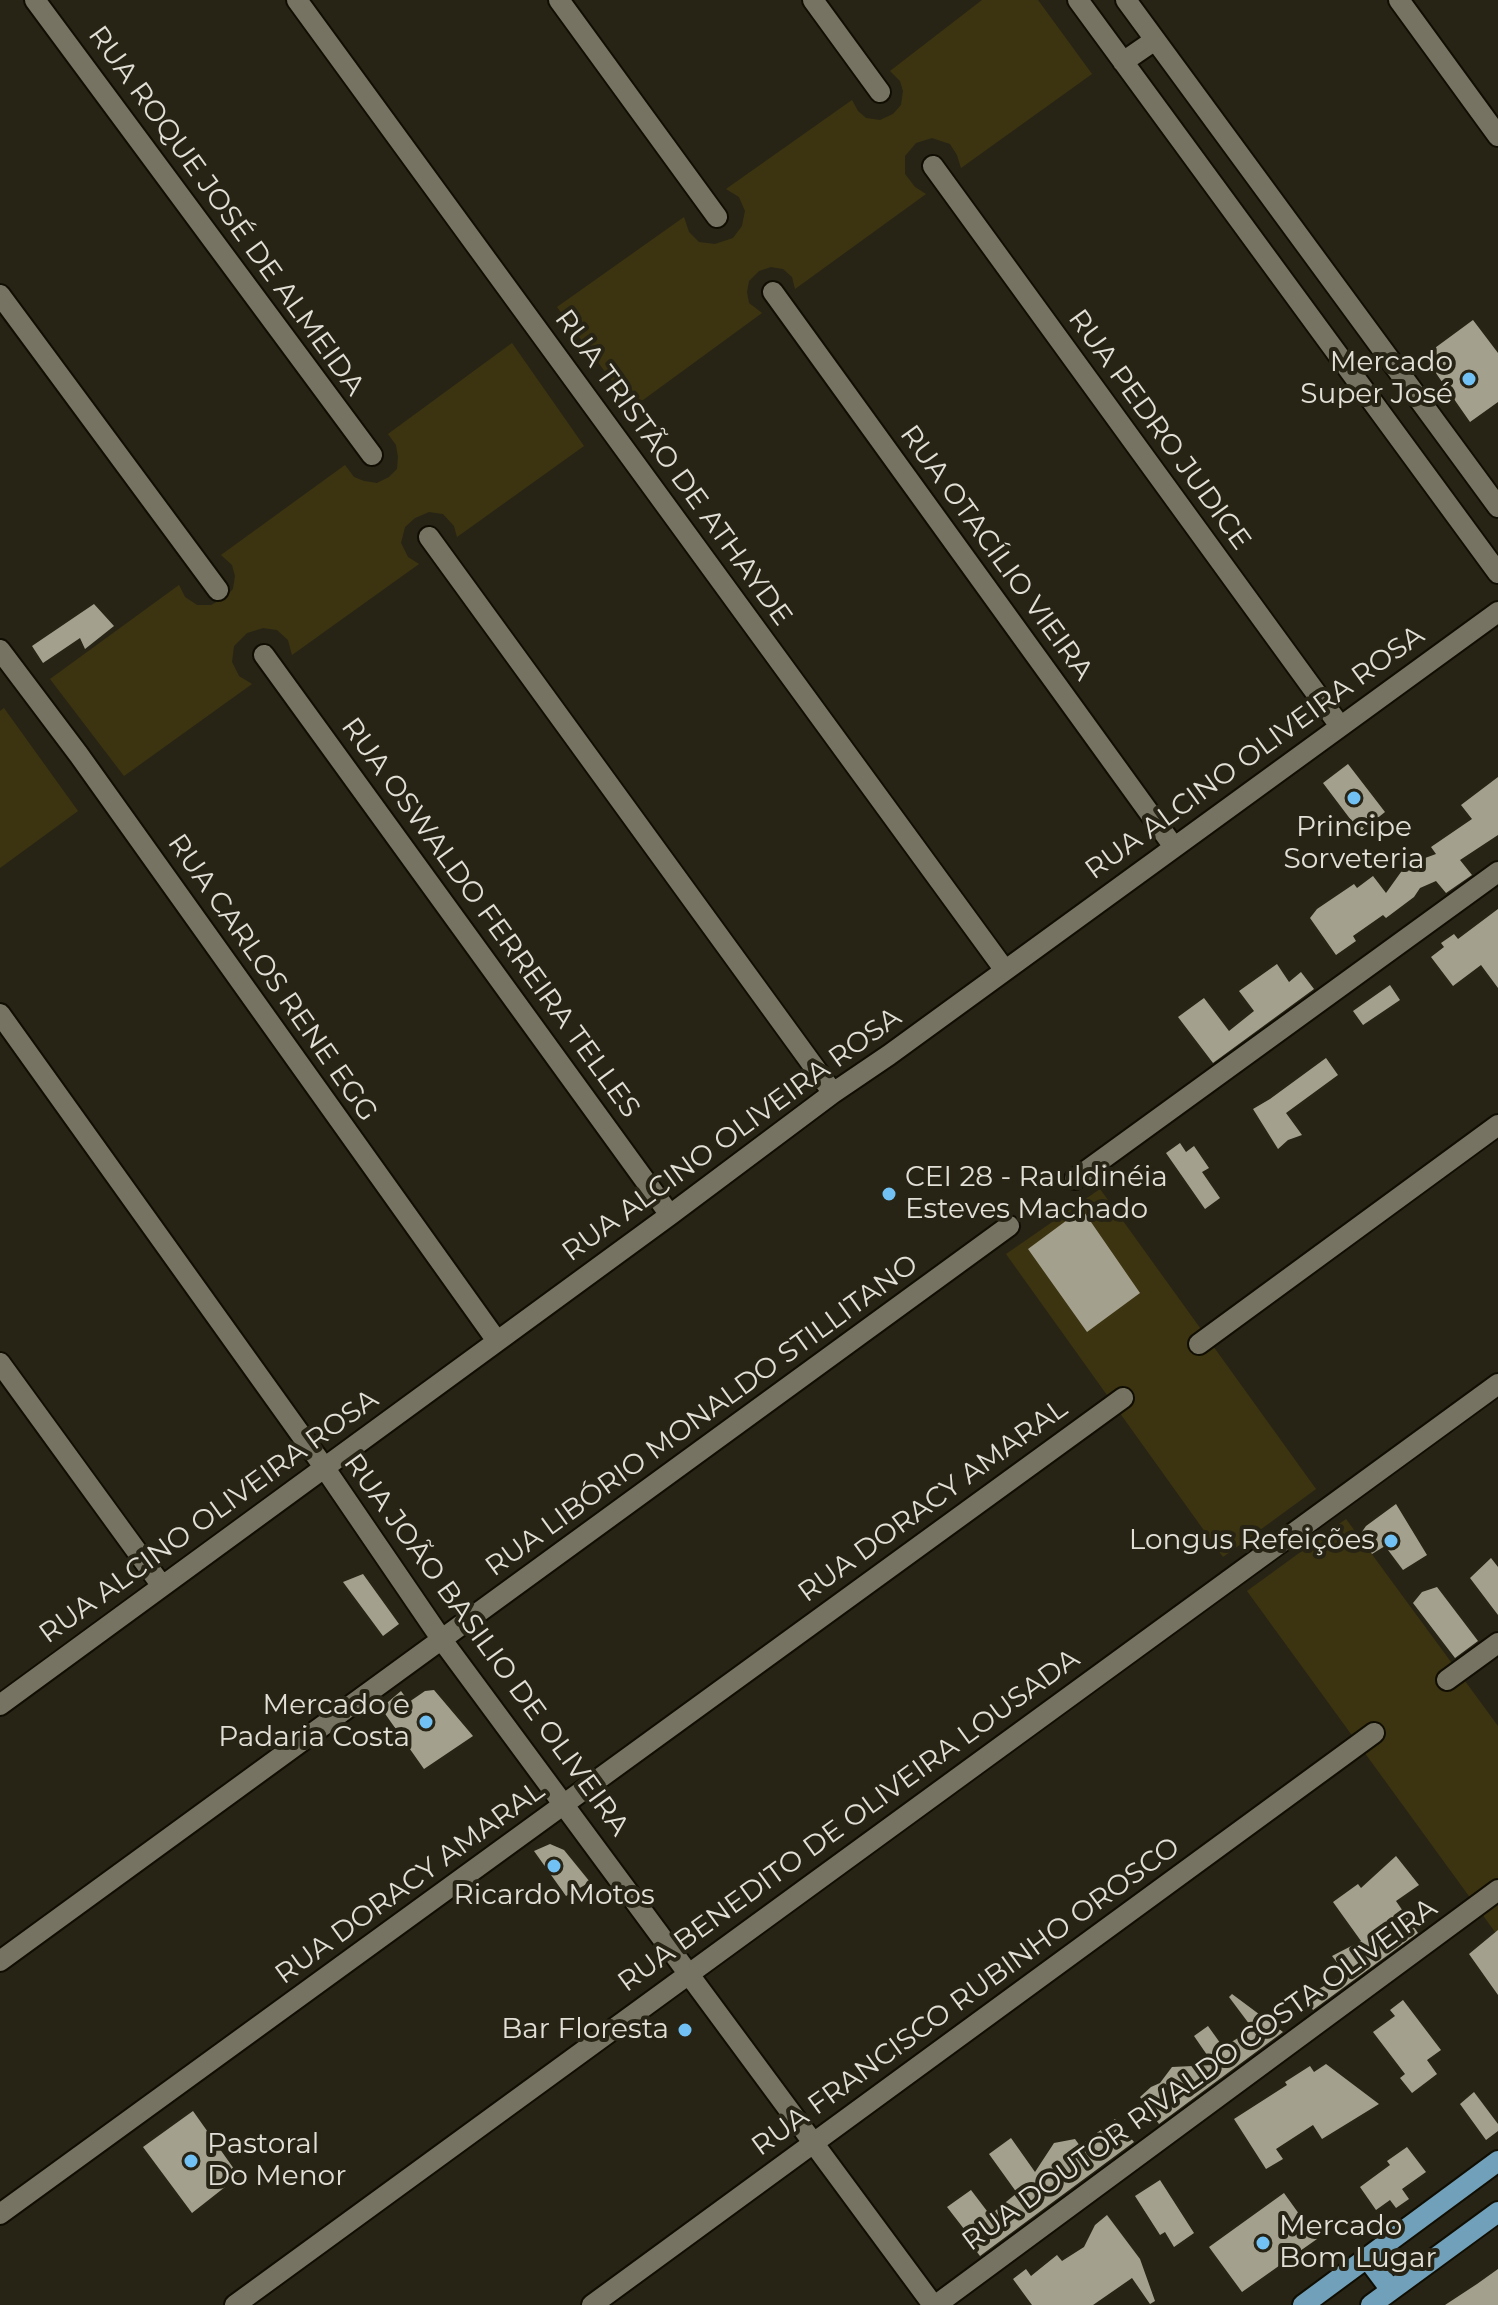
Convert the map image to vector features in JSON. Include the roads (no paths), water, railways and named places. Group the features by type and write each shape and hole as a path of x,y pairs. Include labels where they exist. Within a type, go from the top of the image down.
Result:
{"main road":[{"path":"1303,2305 1498,2161"},
{"path":"1371,2305 1393,2298 1498,2212"},
{"path":"1367,2258 1393,2298"}],"street":[{"name":"RUA ROQUE JOSÉ DE ALMEIDA","path":"35,0 372,455"},
{"name":"RUA TRISTÃO DE ATHAYDE","path":"297,0 1004,969"},
{"path":"559,0 717,217"},
{"path":"813,0 880,92"},
{"path":"1078,0 1498,573"},
{"path":"1126,0 1498,507"},
{"path":"1399,0 1498,136"},
{"path":"1123,62 1155,40"},
{"name":"RUA PEDRO JUDICE","path":"933,166 1340,726"},
{"name":"RUA OTACÍLIO VIEIRA","path":"773,292 1174,847"},
{"path":"0,295 218,590"},
{"path":"429,537 833,1093"},
{"name":"RUA ALCINO OLIVEIRA ROSA","path":"0,1705 833,1093 1498,612"},
{"name":"RUA CARLOS RENE EGG","path":"0,650 79,755 497,1341"},
{"name":"RUA OSWALDO FERREIRA TELLES","path":"264,655 670,1215"},
{"path":"1075,1179 1498,872"},
{"name":"RUA JOÃO BASILIO DE OLIVEIRA","path":"0,1014 324,1467 442,1640 934,2305"},
{"path":"1199,1344 1498,1125"},
{"name":"RUA LIBÓRIO MONALDO STILLITANO","path":"0,1961 1009,1226"},
{"path":"0,1363 162,1586"},
{"name":"RUA BENEDITO DE OLIVEIRA LOUSADA","path":"235,2305 1498,1384"},
{"name":"RUA DORACY AMARAL","path":"0,2214 1123,1398"},
{"path":"1447,1680 1498,1643"},
{"name":"RUA FRANCISCO RUBINHO OROSCO","path":"592,2305 1374,1733"},
{"name":"RUA DOUTOR RIVALDO COSTA OLIVEIRA","path":"934,2305 1498,1890"}],"place":[{"name":"Mercado Super José","path":"1469,379"},
{"name":"Principe Sorveteria","path":"1354,798"},
{"name":"CEI 28 - Rauldinéia Esteves Machado","path":"889,1194"},
{"name":"Longus Refeições","path":"1391,1541"},
{"name":"Mercado e Padaria Costa","path":"426,1722"},
{"name":"Ricardo Motos","path":"554,1866"},
{"name":"Bar Floresta","path":"685,2030"},
{"name":"Pastoral Do Menor","path":"191,2161"},
{"name":"Mercado Bom Lugar","path":"1263,2243"}]}
